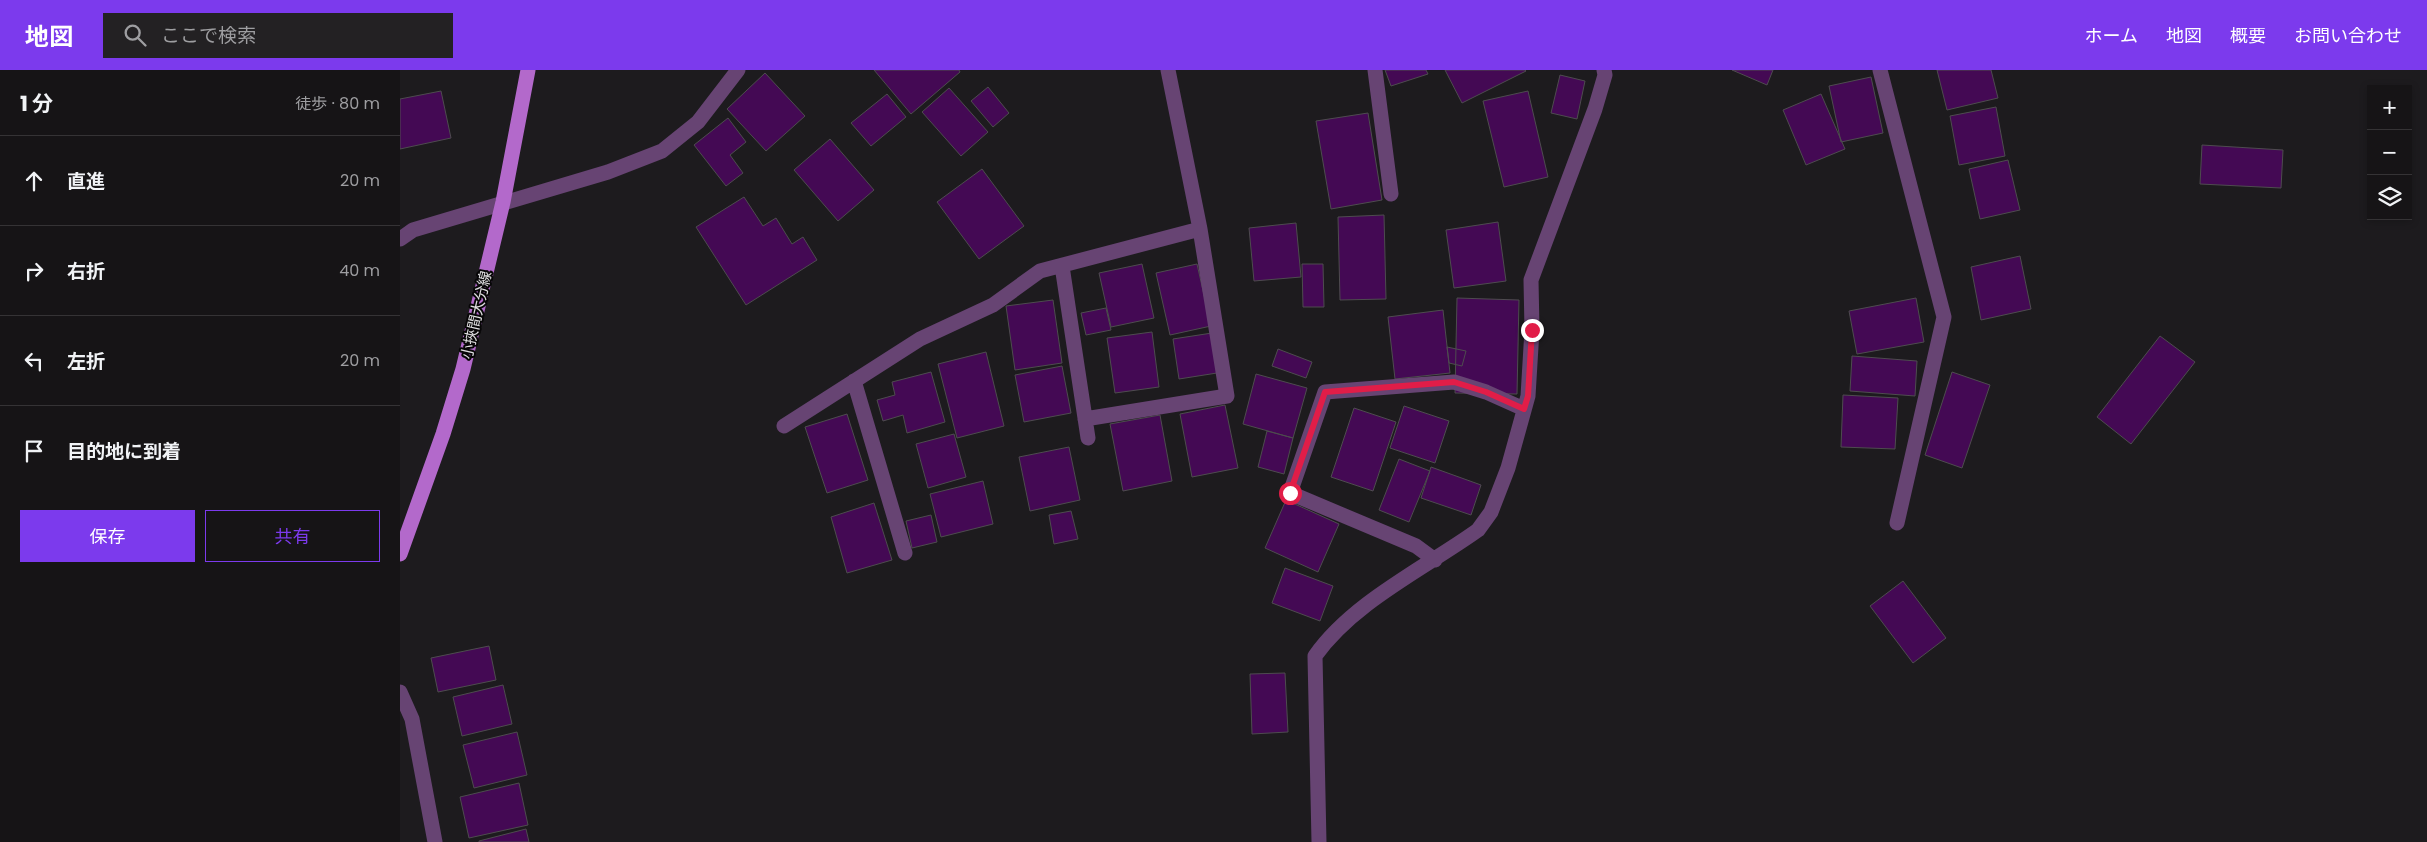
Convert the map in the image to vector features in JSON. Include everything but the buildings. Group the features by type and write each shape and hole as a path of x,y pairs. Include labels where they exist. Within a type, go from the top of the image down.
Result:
{"main road":[{"name":"小挾間大分線","path":"400,554 443,434 463,368 503,202 528,70"}],"street":[{"path":"400,240 413,230 589,178 662,151 698,122 738,70"},
{"path":"1085,419 1227,396 1200,229 1168,70"},
{"path":"1375,70 1391,194"},
{"path":"1319,842 1314,656 1329,635 1361,608 1478,530 1491,512 1508,468 1528,396 1531,280 1595,109 1605,75 1604,70"},
{"path":"1880,70 1944,317 1897,523"},
{"path":"784,426 920,339 993,305 1040,271 1200,229"},
{"path":"1062,266 1088,438"},
{"path":"854,382 905,553"},
{"path":"1435,560 1416,546 1290,493 1325,392 1454,382 1486,392 1524,409"},
{"path":"400,692 412,719 435,842"}],"route":[{"path":"1290,493 1325,392 1454,382 1486,392 1524,409 1528,396 1532,330"}]}
